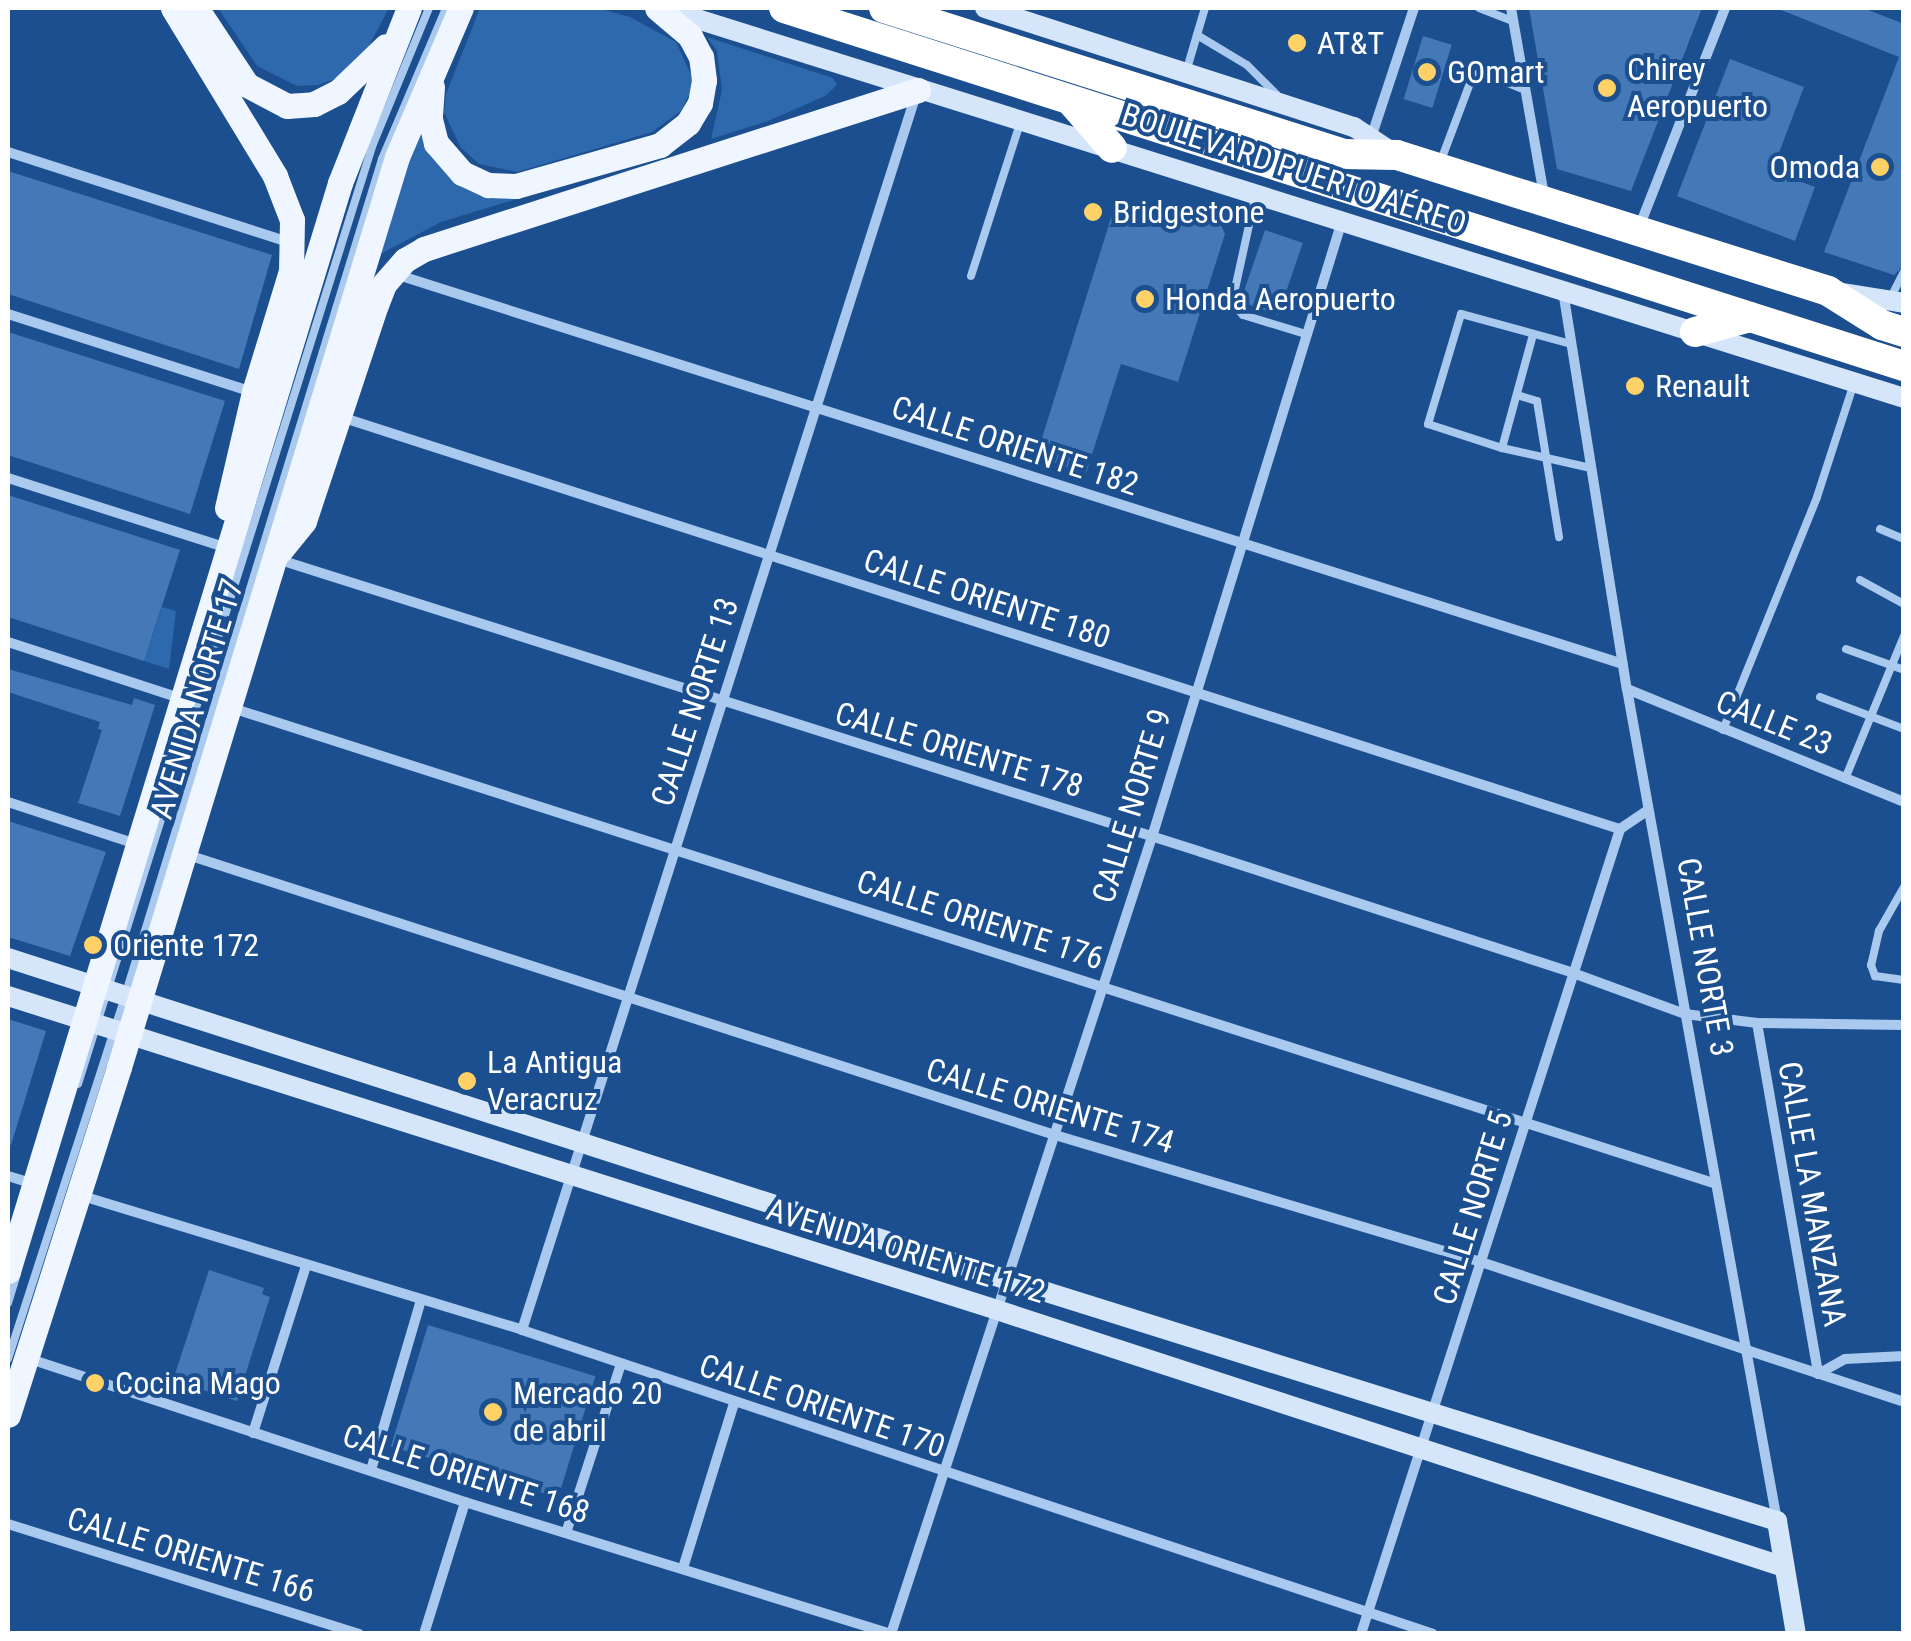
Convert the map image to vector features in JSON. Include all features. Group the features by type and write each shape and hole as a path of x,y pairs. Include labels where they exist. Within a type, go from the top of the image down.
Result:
{"highway":[{"path":"784,8 1904,366"},
{"path":"884,8 1343,154 1384,146"},
{"path":"1069,99 1112,148"},
{"name":"BOULEVARD PUERTO AÉREO","path":"1384,146 1438,168 1828,291"},
{"path":"1828,291 1882,325 1904,332"},
{"path":"1695,332 1750,317"}],"main road":[{"path":"172,8 282,189 294,244 291,271 227,496 229,548"},
{"path":"196,8 247,85 287,106 314,104 360,76 404,19"},
{"name":"AVENIDA NORTE 17","path":"8,1415 17,1359 79,1195 107,1029 118,993 184,854 397,157 461,8"},
{"path":"440,58 429,106 436,143 451,164 474,180 516,186 660,144 688,124 702,92 701,57 682,27 660,8"},
{"name":"AVENIDA NORTE 17","path":"8,1271 35,1184 107,1029 118,993 140,845 340,183 404,19"},
{"path":"274,558 304,521 376,304 392,274 424,249 918,90"}],"street":[{"name":"BOULEVARD PUERTO AÉREO","path":"660,8 1904,398"},
{"name":"BOULEVARD PUERTO AÉREO","path":"984,8 1354,126 1384,146"},
{"path":"1384,146 1414,8"},
{"path":"1511,8 1545,202"},
{"path":"1638,231 1725,8"},
{"name":"CALLE NORTE 13","path":"522,1330 918,90"},
{"path":"8,152 294,244"},
{"name":"CALLE NORTE 9","path":"891,1633 1152,837 1194,690 1342,220"},
{"name":"CALLE ORIENTE 182","path":"392,274 1624,664"},
{"name":"CALLE NORTE 3","path":"1563,290 1627,689 1796,1634"},
{"name":"BOULEVARD PUERTO AÉREO","path":"1828,291 1897,301"},
{"path":"8,314 254,392"},
{"name":"CALLE ORIENTE 180","path":"338,416 1620,828"},
{"path":"8,478 229,548"},
{"name":"CALLE ORIENTE 178","path":"274,558 1573,972 1684,1014 1757,1023 1904,1025"},
{"path":"8,642 184,700"},
{"name":"CALLE 23","path":"1627,689 1904,802"},
{"name":"CALLE ORIENTE 176","path":"229,707 1527,1120 1713,1184"},
{"path":"8,802 140,845"},
{"path":"1620,828 1648,810"},
{"name":"CALLE NORTE 5","path":"1362,1634 1484,1263 1620,828"},
{"name":"CALLE ORIENTE 174","path":"184,854 1055,1135 1484,1263 1745,1353 1904,1402"},
{"name":"AVENIDA ORIENTE 172","path":"8,958 1008,1280 1777,1521"},
{"name":"AVENIDA ORIENTE 172","path":"8,996 997,1310 1784,1568"},
{"name":"CALLE LA MANZANA","path":"1757,1023 1818,1374"},
{"path":"8,1176 35,1184"},
{"name":"CALLE ORIENTE 170","path":"79,1195 522,1330 734,1404 1433,1634"},
{"path":"252,1433 306,1266"},
{"path":"370,1470 421,1300"},
{"path":"1818,1374 1844,1360 1904,1356"},
{"name":"CALLE ORIENTE 168","path":"17,1359 891,1633"},
{"path":"566,1533 621,1364"},
{"path":"683,1568 734,1404"},
{"path":"424,1634 465,1502"},
{"name":"CALLE ORIENTE 166","path":"8,1524 359,1634"}],"lane":[{"path":"118,993 367,162 429,8"},
{"path":"118,993 382,159 446,8"},
{"path":"1186,72 1205,8"},
{"path":"1478,8 1513,21"},
{"path":"1198,35 1247,64 1287,105"},
{"path":"1438,168 1472,75 1484,73 1525,90"},
{"path":"971,276 1020,121"},
{"path":"1256,194 1232,304 1243,315 1306,334"},
{"path":"1897,301 1904,272"},
{"path":"1571,344 1462,314 1428,424 1502,448 1592,468"},
{"path":"1502,448 1533,335"},
{"path":"1723,730 1817,497 1854,382"},
{"path":"1516,394 1537,401 1559,537"},
{"path":"1880,529 1904,539"},
{"path":"1860,580 1904,604"},
{"path":"1845,779 1904,636"},
{"path":"1846,649 1904,670"},
{"path":"1820,697 1904,729"},
{"path":"1904,887 1900,903 1880,930 1871,971 1880,978 1904,980"},
{"path":"8,1303 107,1029"},
{"path":"17,1359 107,1029"}],"shaded area":[{"path":"218,8 389,8 362,59 343,76 318,85 297,86 257,66"},
{"path":"480,8 597,8 630,17 676,42 692,77 690,93 681,111 652,132 517,172 479,164 461,148 444,112 446,94"},
{"path":"707,37 833,78 837,85 825,96 768,121 711,139 722,90 717,51"},
{"path":"418,124 429,147 520,198 441,222 373,258"},
{"path":"162,607 176,611 169,669 144,661"}],"building":[{"name":"Chirey Aeropuerto","path":"1529,8 1702,8 1631,191 1557,169"},
{"name":"Omoda","path":"1776,8 1863,8 1904,24 1904,265 1894,275 1824,252 1899,57"},
{"name":"GOmart","path":"1423,36 1452,45 1432,108 1404,99"},
{"path":"1730,59 1804,87 1772,171 1815,187 1795,241 1677,196"},
{"path":"8,171 272,255 239,369 8,294"},
{"name":"Honda Aeropuerto","path":"1117,199 1166,215 1187,212 1220,223 1225,234 1178,382 1121,364 1086,473 1036,457"},
{"path":"1265,230 1303,243 1278,315 1240,302"},
{"path":"8,332 225,401 190,514 8,455"},
{"path":"8,495 180,550 144,661 8,617"},
{"path":"8,669 132,705 134,698 155,705 120,816 78,803 102,730 98,729 100,722 8,692"},
{"path":"8,821 106,852 70,956 8,937"},
{"path":"8,1019 46,1031 11,1145 8,1144"},
{"path":"209,1270 264,1288 262,1294 270,1297 237,1401 173,1380"},
{"name":"Mercado 20 de abril","path":"428,1325 595,1376 558,1498 391,1446"}],"place":[{"name":"AT&T","path":"1297,43"},
{"name":"GOmart","path":"1427,72"},
{"name":"Chirey Aeropuerto","path":"1607,88"},
{"name":"Omoda","path":"1880,167"},
{"name":"Bridgestone","path":"1093,212"},
{"name":"Honda Aeropuerto","path":"1145,299"},
{"name":"Renault","path":"1635,386"},
{"name":"Oriente 172","path":"93,945"},
{"name":"La Antigua Veracruz","path":"467,1081"},
{"name":"Cocina Mago","path":"95,1383"},
{"name":"Mercado 20 de abril","path":"493,1412"}]}
